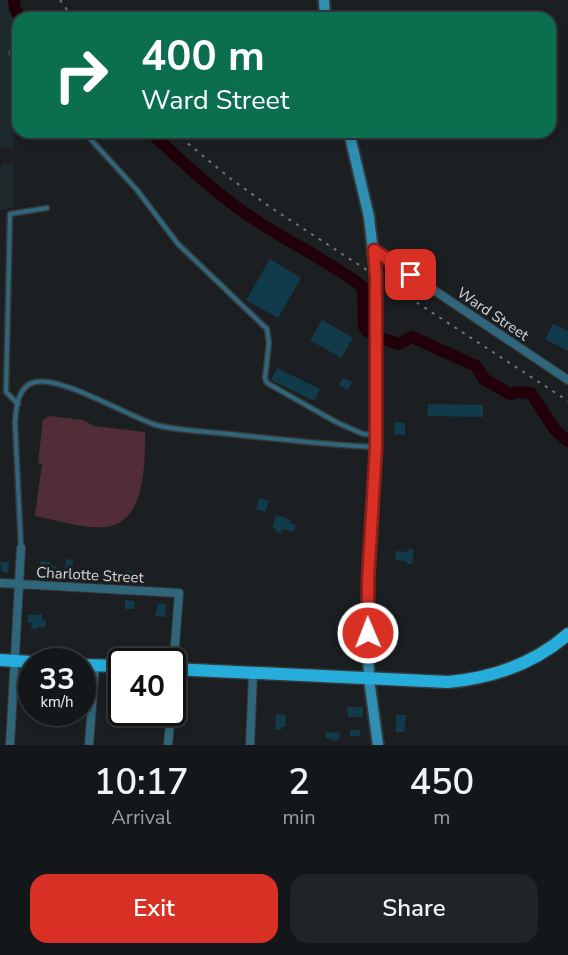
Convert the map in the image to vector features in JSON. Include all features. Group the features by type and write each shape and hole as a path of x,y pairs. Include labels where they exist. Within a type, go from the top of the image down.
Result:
{"main road":[{"path":"186,670 437,682 477,678 506,669 529,660 568,634"},
{"path":"0,660 18,661"}],"street":[{"path":"350,138 365,199 376,277 376,447 367,599 369,679 378,745"},
{"name":"Ward Street","path":"374,250 568,380"},
{"path":"10,745 21,548"},
{"name":"Charlotte Street","path":"0,583 179,593 175,648"},
{"path":"250,745 253,674"},
{"path":"89,726 89,745"},
{"path":"168,745 170,726"}],"lane":[{"path":"89,138 137,190 178,244 267,329 269,343 265,378 267,383 336,422 363,434 376,435"},
{"path":"18,404 6,392 10,214 47,208"},
{"path":"21,548 15,423 23,389 34,382 48,382 158,425 332,445 376,447"}],"shaded area":[{"path":"0,0 19,0 19,12 12,12 12,138 14,138 14,148 0,147"},
{"path":"3,163 14,164 13,207 0,211 0,169"},
{"path":"49,416 83,420 94,426 145,432 145,459 140,490 129,515 118,523 105,527 88,527 35,516 42,464 38,463 43,420"}],"building":[{"path":"270,259 301,278 278,318 246,300"},
{"path":"322,320 353,338 341,358 310,340"},
{"path":"553,324 568,331 568,351 545,339"},
{"path":"277,368 320,389 314,401 271,380"},
{"path":"343,378 352,382 348,390 339,385"},
{"path":"428,404 483,405 483,417 427,416"},
{"path":"395,422 405,423 405,435 394,434"},
{"path":"259,498 269,501 265,512 256,509"},
{"path":"276,515 291,520 290,523 296,525 294,532 282,529 281,533 276,532 273,528"},
{"path":"408,549 414,550 412,564 395,560 396,551 408,552"},
{"path":"66,559 73,560 72,576 64,576"},
{"path":"40,561 50,562 50,565 56,566 56,576 46,576 47,565 45,571 40,571"},
{"path":"0,562 9,562 8,573 2,572"},
{"path":"125,571 133,571 133,581 125,580"},
{"path":"125,600 135,601 134,609 125,609"},
{"path":"158,603 166,604 165,617 155,616"},
{"path":"42,614 42,620 46,621 45,627 31,629 32,623 28,623 28,615"},
{"path":"347,707 363,707 363,717 348,717"},
{"path":"276,714 286,715 285,727 281,727 281,730 275,730"},
{"path":"396,715 406,715 404,732 396,732"},
{"path":"350,730 360,730 360,736 350,736"},
{"path":"326,732 340,733 339,739 332,741 332,739 325,738"}],"waterway":[{"path":"14,0 17,12"},
{"path":"157,138 229,201 363,287 364,326 367,331"},
{"path":"384,339 398,344 412,337 476,366 484,379 510,394 531,393 555,430 568,441"}],"railway":[{"path":"60,0 69,12"},
{"path":"181,138 231,179 270,207 568,401"}],"route":[{"path":"368,633 367,599 376,447 374,250 411,275"}]}
